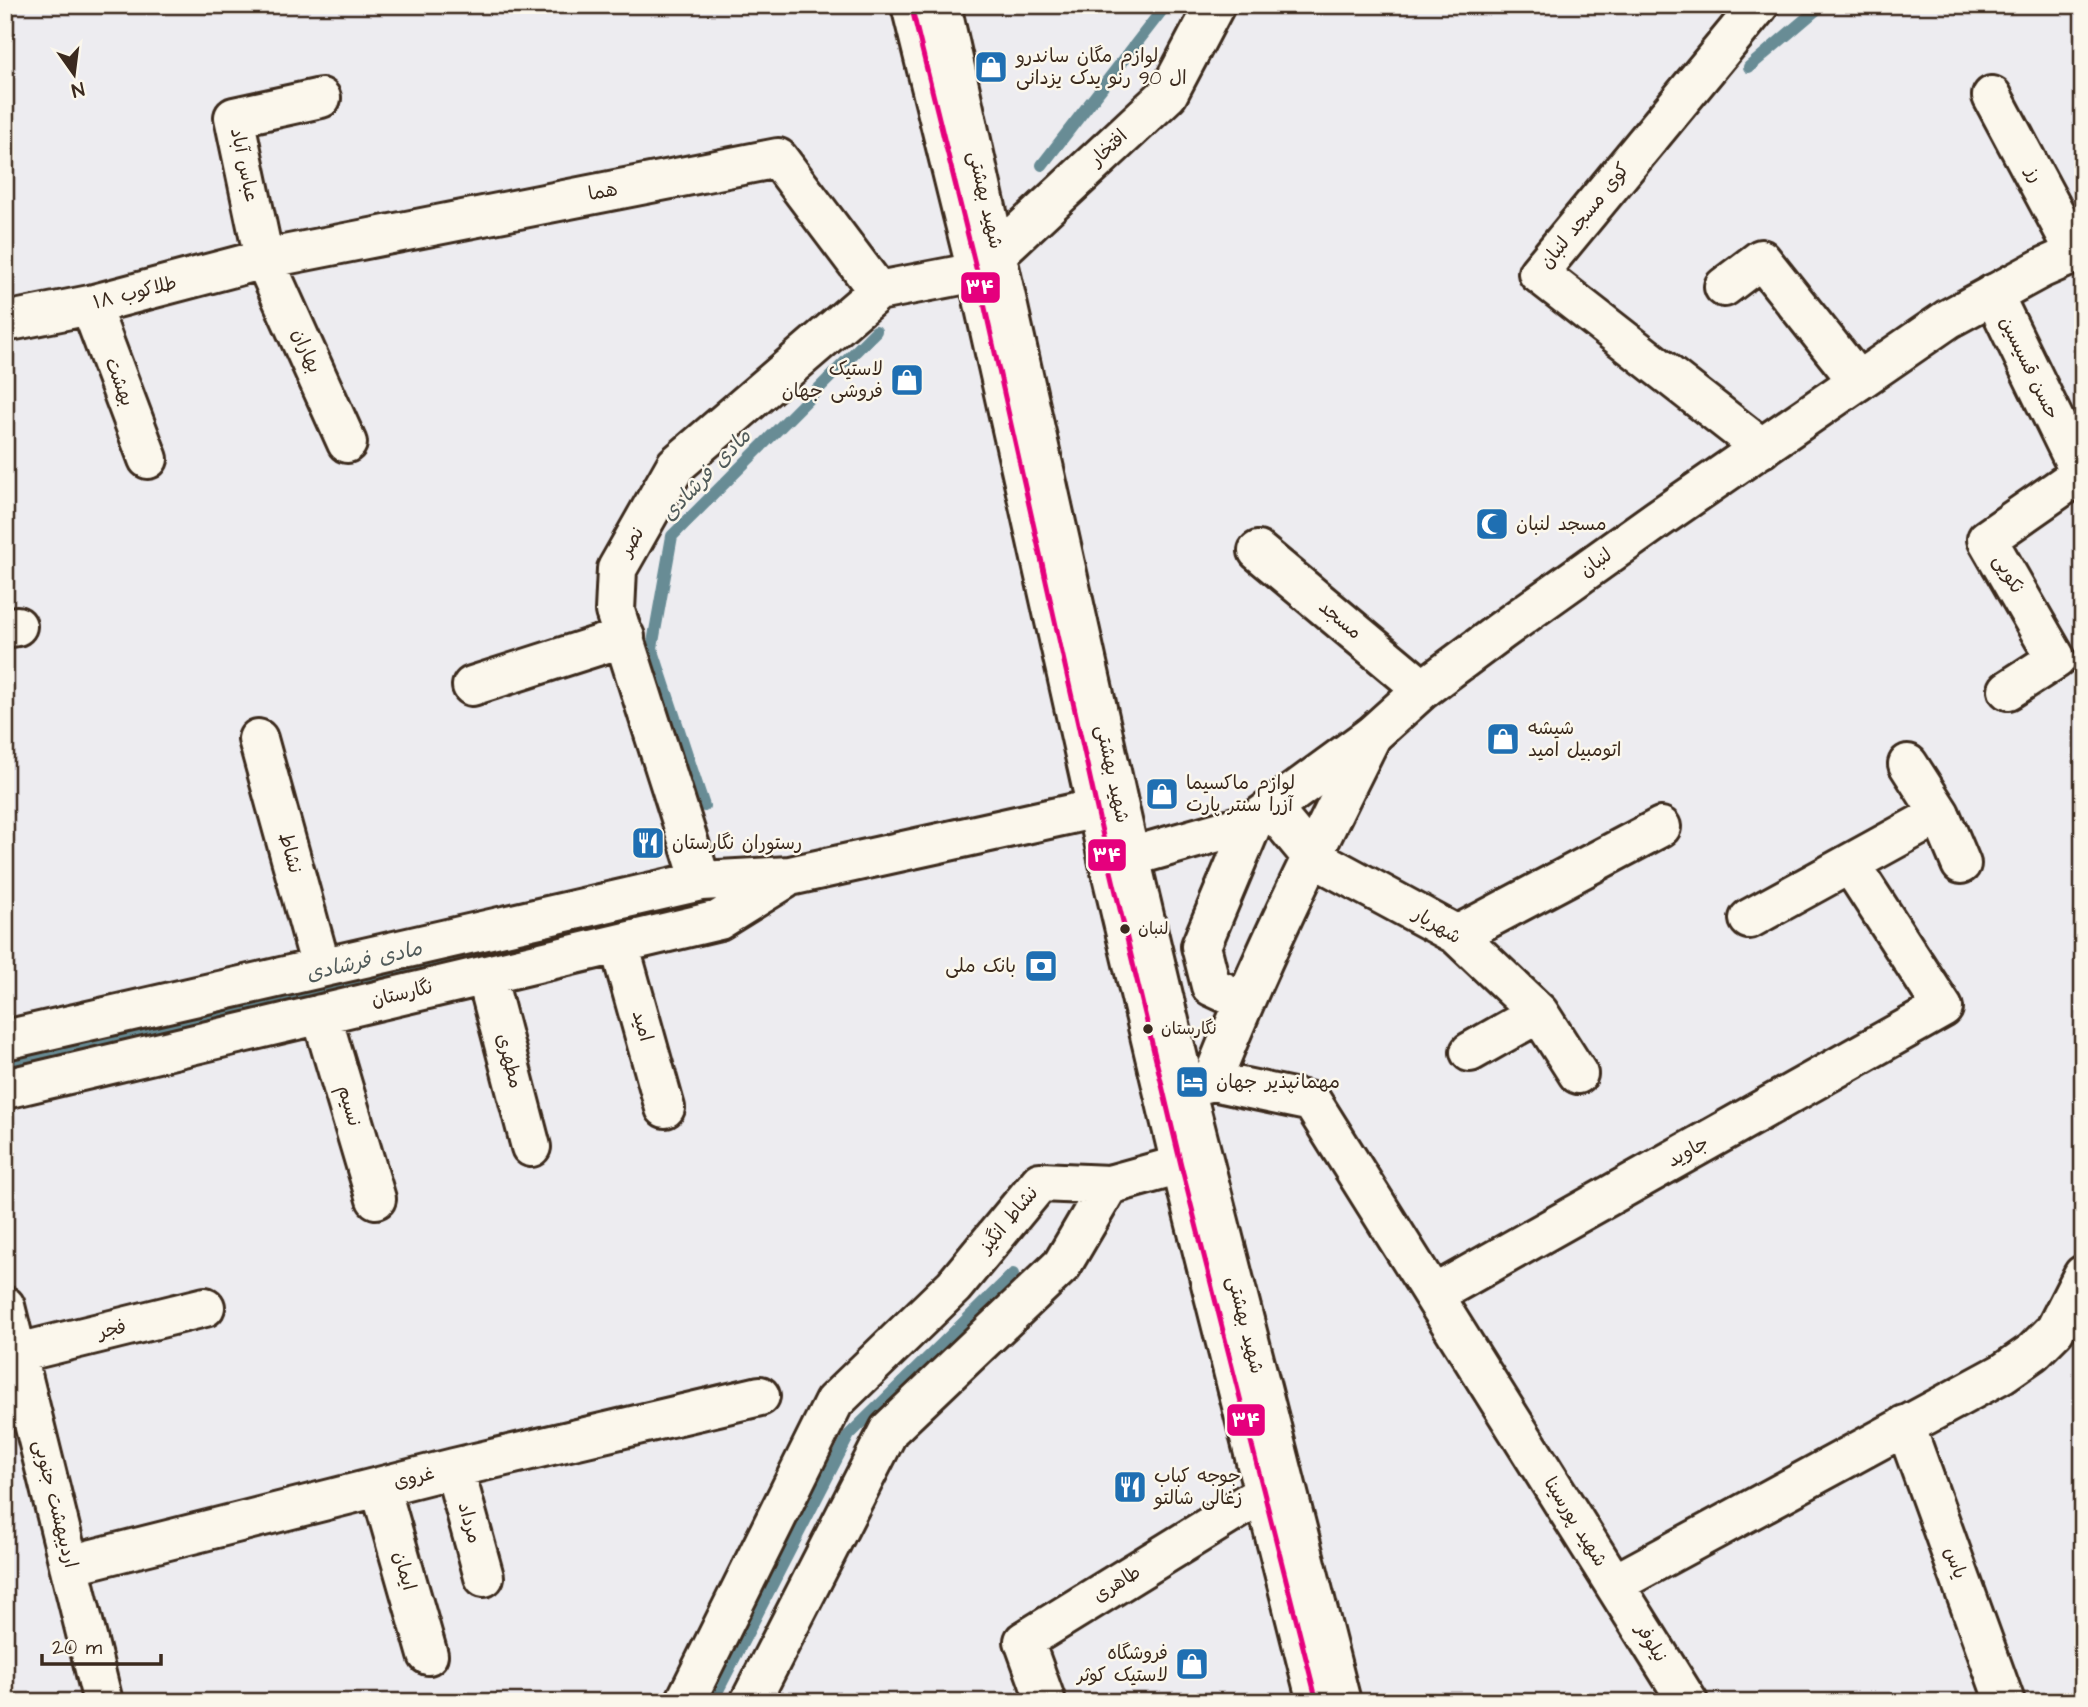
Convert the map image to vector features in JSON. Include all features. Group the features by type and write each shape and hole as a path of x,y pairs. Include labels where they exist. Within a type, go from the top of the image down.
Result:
{"street":[{"name":"شهید بهشتی","path":"911,5 987,262 1120,860 1187,1087 1341,1702"},
{"name":"شهید بهشتی","path":"941,5 987,262 1098,808 1120,860"},
{"name":"افتخار","path":"987,262 1168,94 1214,5"},
{"name":"کوی مسجد لنبان","path":"1758,5 1538,273 1762,447"},
{"name":"رز","path":"1992,96 2079,252"},
{"name":"عباس آباد","path":"264,260 234,117 321,98"},
{"name":"هما","path":"264,260 778,158 878,291"},
{"name":"لنبان","path":"1120,860 1262,815 1372,735 1423,690 1762,447 1948,319 2042,268 2079,252"},
{"path":"1724,287 1761,259 1858,381"},
{"name":"طلاکوب ۱۸","path":"5,322 90,305 264,260"},
{"name":"بهاران","path":"264,260 347,443"},
{"path":"878,291 987,262"},
{"name":"نصر","path":"701,881 615,611 617,569 676,465 878,291"},
{"name":"حسن قسیسین","path":"1993,294 2081,477"},
{"name":"بهشت","path":"90,305 148,459"},
{"name":"نکویی","path":"2008,690 2056,659 1987,539 2081,477"},
{"name":"مسجد","path":"1258,551 1423,690"},
{"path":"472,686 625,638"},
{"path":"1187,1087 1243,1001 1372,735"},
{"name":"نشاط","path":"258,739 321,967"},
{"path":"1908,764 1940,814 1961,864"},
{"name":"نگارستان","path":"5,1040 701,881 790,876 1098,808"},
{"path":"1749,919 1940,814"},
{"path":"1243,1001 1211,986 1201,946 1262,815"},
{"name":"شهریار","path":"1262,815 1311,856 1457,935 1539,1013 1578,1074"},
{"path":"1457,935 1661,827"},
{"name":"جاوید","path":"1433,1295 1943,1008 1850,864"},
{"name":"نگارستان","path":"5,1090 719,920 790,876"},
{"name":"امید","path":"619,944 665,1108"},
{"name":"مطهری","path":"486,975 531,1147"},
{"path":"1471,1052 1539,1013"},
{"name":"نسیم","path":"321,1014 376,1199"},
{"name":"شهید بهشتی","path":"1187,1087 1181,1166 1317,1702"},
{"name":"شهید پورسینا","path":"1187,1087 1312,1102 1614,1584 2003,1373 2033,1352 2055,1330 2083,1275"},
{"path":"750,1702 889,1430 1062,1265 1109,1185 1181,1166"},
{"name":"نشاط انگیز","path":"685,1702 834,1402 954,1286 1040,1181 1109,1185"},
{"name":"اردیبهشت جنوبی","path":"5,1306 103,1702"},
{"name":"فجر","path":"18,1353 205,1307"},
{"name":"غروی","path":"69,1565 454,1468 760,1396"},
{"name":"یاس","path":"1905,1425 2005,1702"},
{"name":"مرداد","path":"454,1468 484,1577"},
{"name":"ایمان","path":"380,1487 428,1655"},
{"name":"طاهری","path":"1046,1702 1024,1641 1264,1493"},
{"name":"نیلوفر","path":"1614,1584 1688,1702"}],"waterway":[{"name":"مادی فرشادی","path":"1042,165 1166,5"},
{"path":"1749,67 1822,5"},
{"name":"مادی فرشادی","path":"704,806 652,648 672,536 876,331"},
{"name":"مادی فرشادی","path":"5,1066 721,896"},
{"path":"712,1702 849,1435 1013,1274"}],"transit line":[{"name":"۳۴","path":"911,5 977,272 1109,863 1181,1165 1317,1702"}],"place":[{"name":"لوازم مگان ساندرو ال 90 رنو یدک یزدانی","path":"991,67"},
{"name":"لاستیک فروشی جهان","path":"907,380"},
{"name":"مسجد لنبان","path":"1492,524"},
{"name":"شیشه اتومبیل امید","path":"1503,739"},
{"name":"لوازم ماکسیما آزرا سنتر پارت","path":"1162,794"},
{"name":"رستوران نگارستان","path":"648,843"},
{"name":"لنبان","path":"1125,929"},
{"name":"بانک ملی","path":"1041,966"},
{"name":"نگارستان","path":"1148,1029"},
{"name":"مهمانپذیر جهان","path":"1192,1082"},
{"name":"جوجه کباب زغالی شالتو","path":"1130,1487"},
{"name":"فروشگاه لاستیک کوثر","path":"1192,1664"}]}
